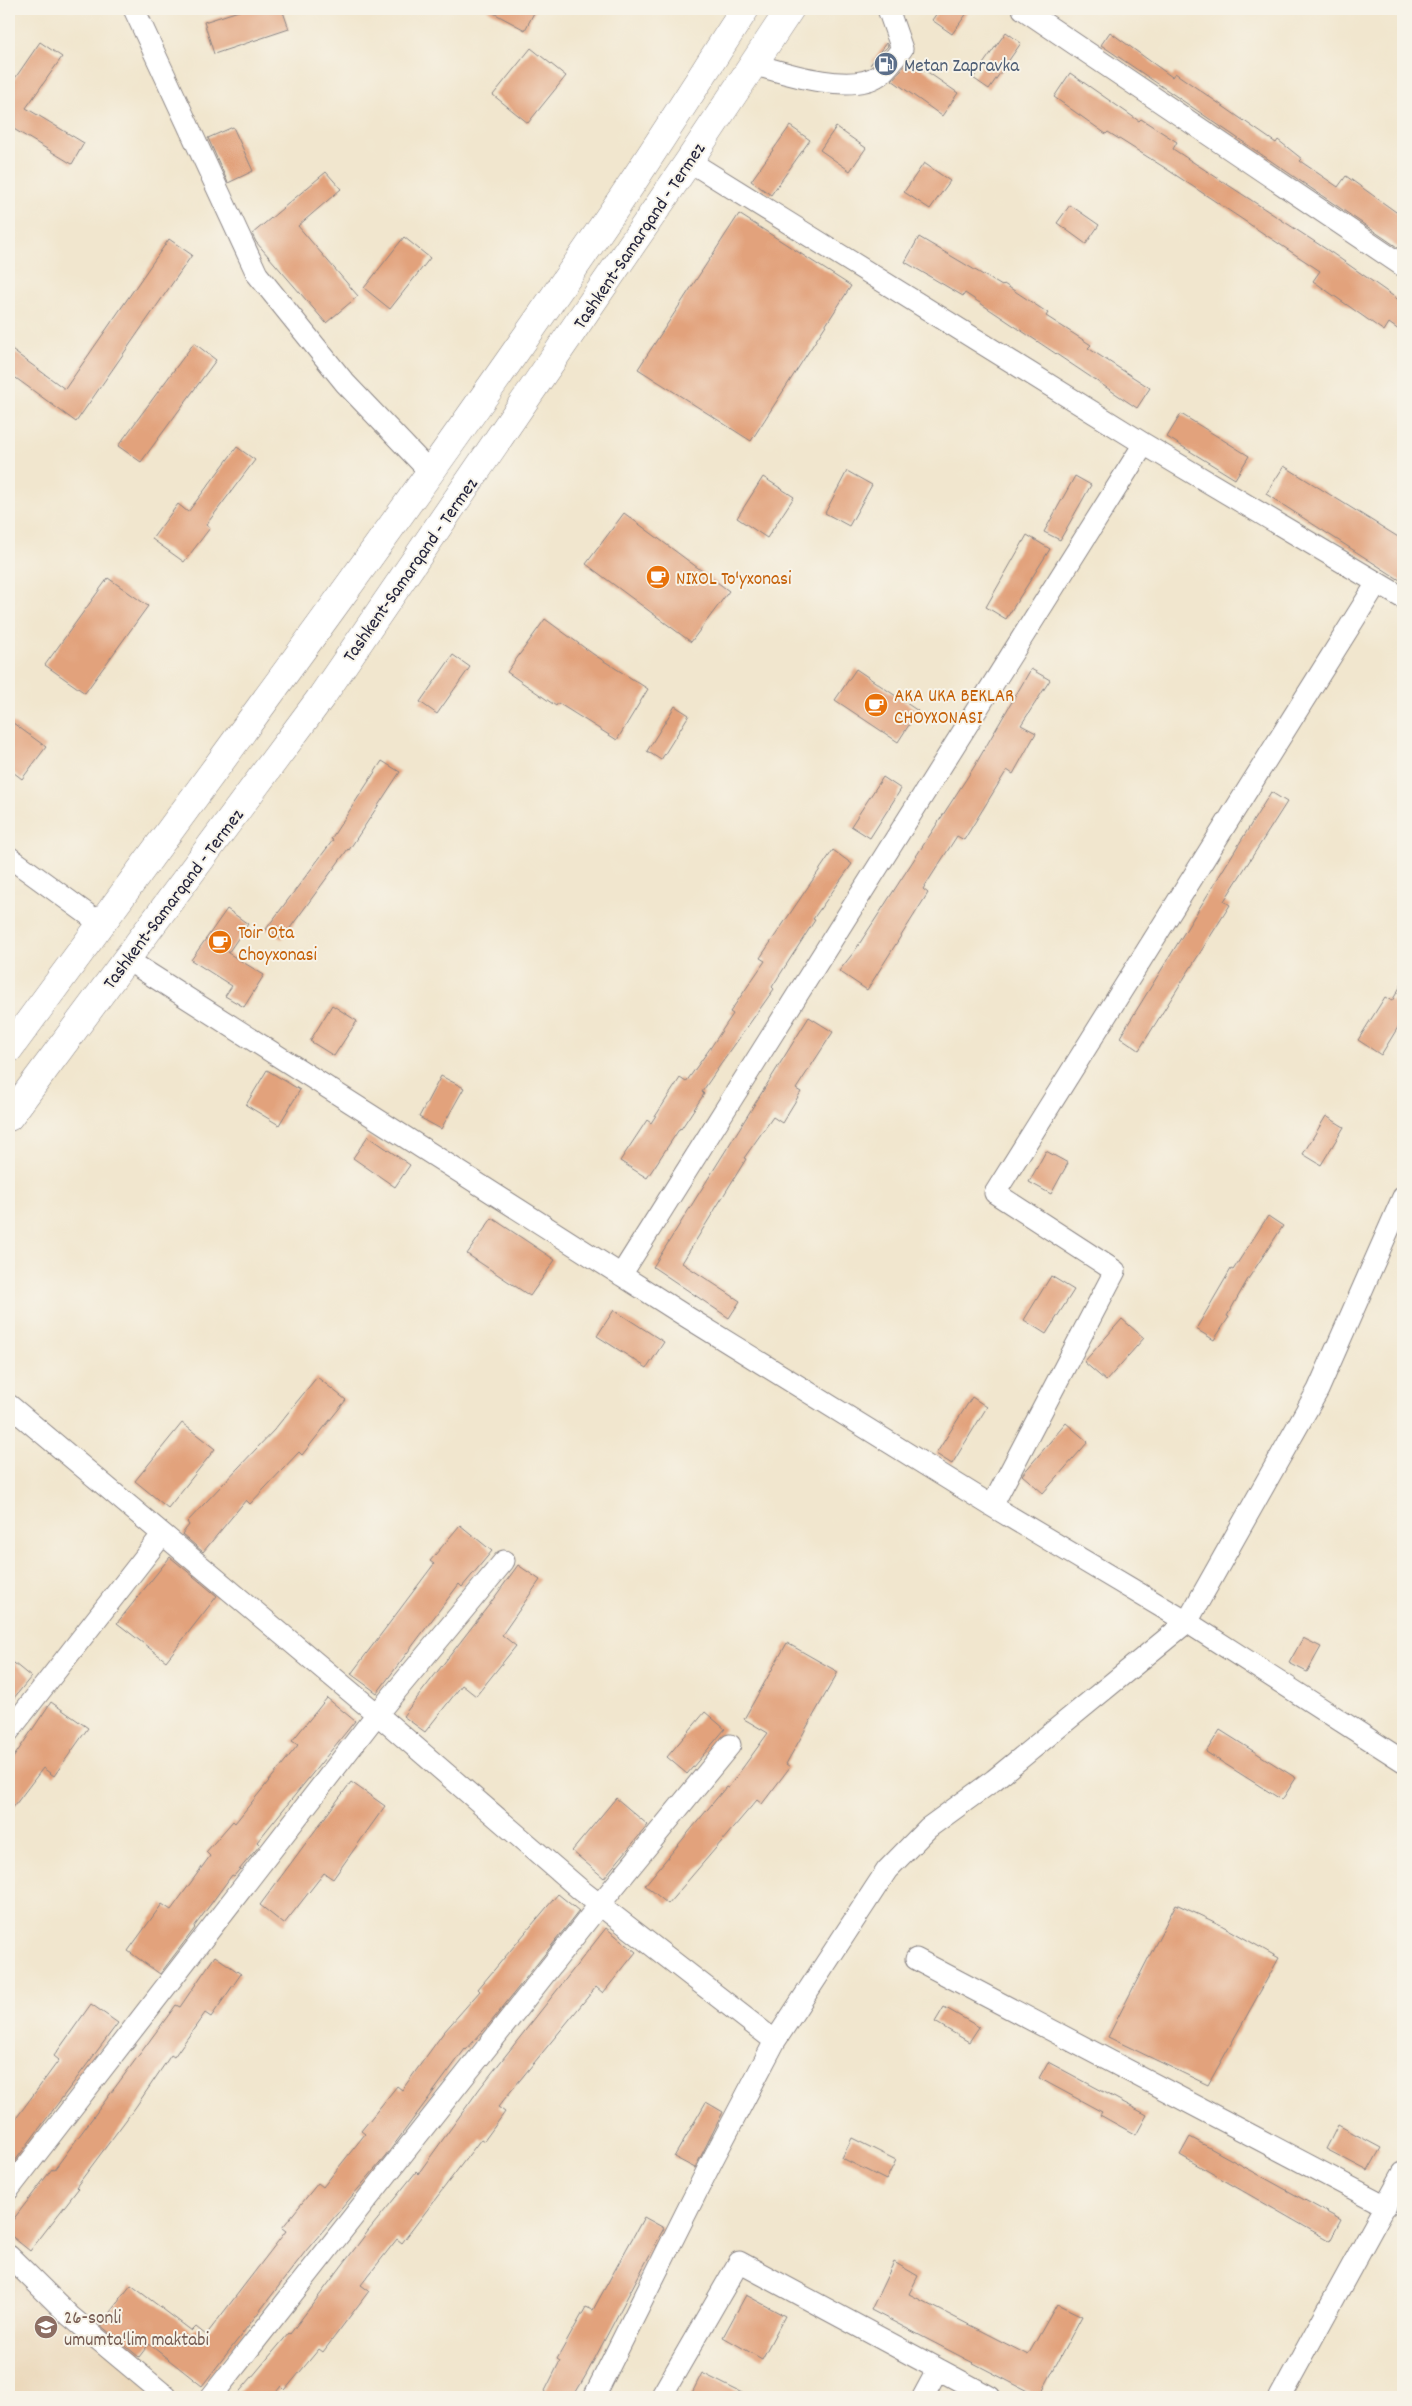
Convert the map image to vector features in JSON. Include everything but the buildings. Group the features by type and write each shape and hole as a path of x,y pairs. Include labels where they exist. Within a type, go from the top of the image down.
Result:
{"highway":[{"name":"Tashkent-Samarqand - Termez","path":"9,1049 277,685 430,472 617,206 745,9"},
{"name":"Tashkent-Samarqand - Termez","path":"9,1117 322,696 689,161 790,9"}],"street":[{"path":"134,9 256,274 345,383 430,472"},
{"path":"754,64 790,74 841,83 858,83 878,75 902,49 888,9"},
{"path":"1023,9 1403,266"},
{"path":"689,161 1144,444 1403,598"},
{"path":"621,1276 1144,444"},
{"path":"992,1506 1115,1271 994,1193 1377,583"},
{"path":"9,857 101,924"},
{"path":"126,959 621,1276 992,1506 1188,1622 1403,1761"},
{"path":"594,2397 713,2159 775,2041 887,1870 928,1828 994,1780 1188,1622 1318,1390 1403,1197"},
{"path":"9,1405 600,1904 775,2041"},
{"path":"9,1731 162,1535"},
{"path":"9,2189 377,1714 504,1561"},
{"path":"212,2397 600,1904 730,1745"},
{"path":"916,1959 1386,2206"},
{"path":"1280,2397 1403,2173"},
{"path":"9,2256 70,2316 167,2397"},
{"path":"660,2397 739,2262 990,2397"},
{"path":"923,2397 938,2369"}],"shaded area":[{"name":"26-sonli umumta'lim maktabi","path":"9,2256 156,2397 9,2397"}],"place":[{"name":"Metan Zapravka","path":"886,64"},
{"name":"NIXOL To'yxonasi","path":"658,577"},
{"name":"AKA UKA BEKLAR CHOYXONASI","path":"876,705"},
{"name":"Toir Ota Choyxonasi","path":"220,942"},
{"name":"26-sonli umumta'lim maktabi","path":"46,2327"}]}
